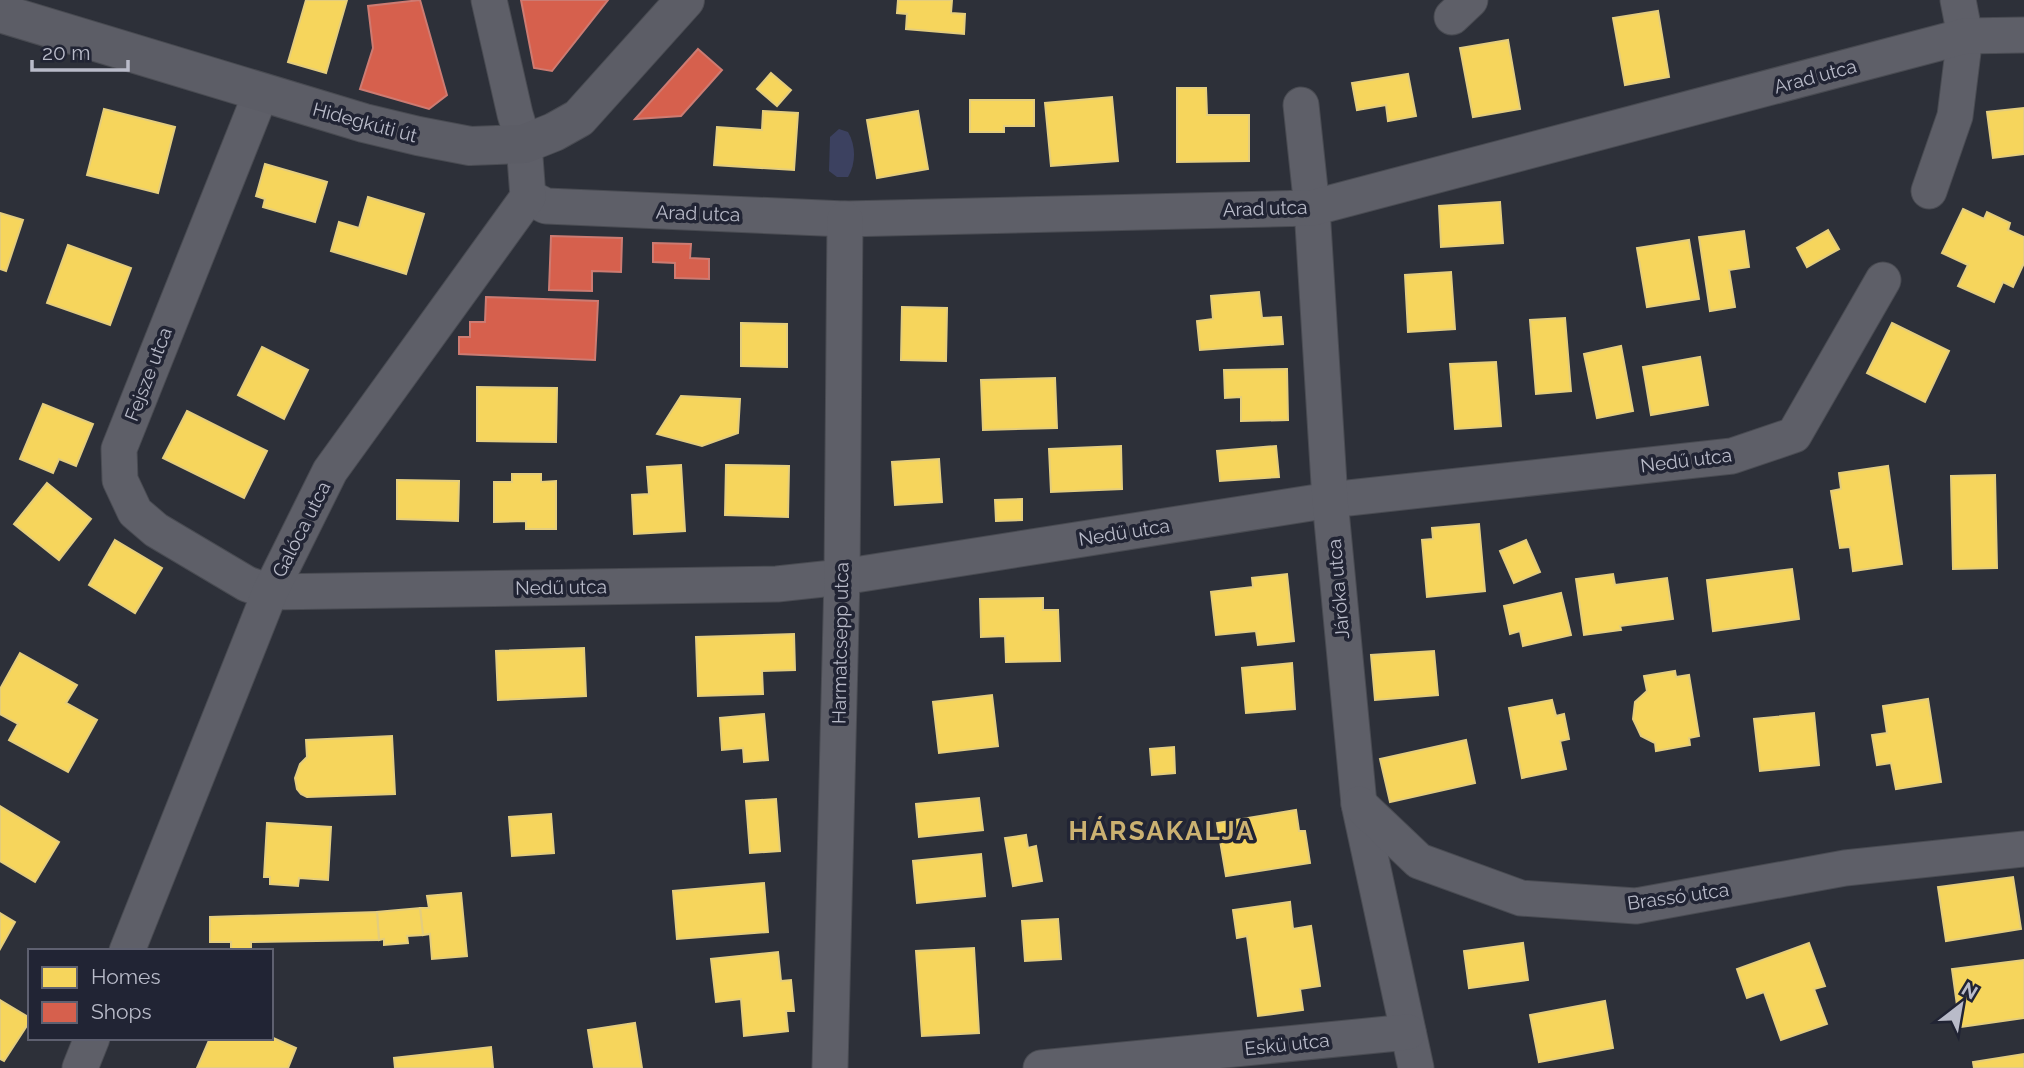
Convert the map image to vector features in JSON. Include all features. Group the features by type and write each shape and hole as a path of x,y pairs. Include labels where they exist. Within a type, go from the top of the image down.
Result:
{"main road":[{"name":"Hidegkúti út","path":"0,13 261,93 418,136 470,146 524,144 579,118 685,0"}],"street":[{"path":"489,0 524,144 528,197"},
{"path":"1929,191 1955,116 1965,36 1958,0"},
{"name":"Arad utca","path":"528,197 546,206 845,219 1312,208 1965,36 2023,36"},
{"name":"Fejsze utca","path":"261,93 119,449 120,480 135,512 156,530 247,584 270,592"},
{"name":"Járóka utca","path":"1301,105 1312,208 1330,500 1359,804 1416,1068"},
{"name":"Galóca utca","path":"128,949 270,592 331,471 528,197"},
{"name":"Harmatcsepp utca","path":"830,1068 842,577 845,219"},
{"name":"Nedű utca","path":"270,592 777,584 842,577 1330,500 1732,456 1794,435 1883,280"},
{"name":"Brassó utca","path":"1359,804 1419,861 1521,898 1636,906 1845,868 2024,849"},
{"name":"Eskü utca","path":"1041,1068 1408,1032"},
{"path":"80,1068 91,1040"}],"water":[{"path":"839,129 848,132 854,149 854,160 848,177 837,177 829,171 830,137"}],"building: Homes":[{"path":"306,0 347,0 326,73 288,62"},
{"path":"898,0 952,0 951,13 965,14 964,34 906,29 907,14 897,13"},
{"path":"1658,11 1669,77 1625,85 1613,18"},
{"path":"1508,40 1520,109 1473,117 1460,48"},
{"path":"771,73 791,90 777,106 757,89"},
{"path":"1408,74 1416,116 1388,121 1386,105 1357,110 1352,83"},
{"path":"1177,88 1206,88 1207,115 1249,115 1249,161 1177,162"},
{"path":"1112,97 1118,161 1051,166 1045,103"},
{"path":"970,100 1034,100 1034,126 1004,126 1004,132 970,132"},
{"path":"2024,108 2024,154 1993,158 1987,112"},
{"path":"104,109 175,127 158,193 87,175"},
{"path":"763,111 798,113 794,170 714,165 717,127 762,130"},
{"path":"918,111 928,169 877,178 867,120"},
{"path":"265,164 327,182 315,222 263,207 265,199 256,196"},
{"path":"368,197 424,214 406,274 331,251 339,222 359,228"},
{"path":"1500,202 1503,243 1441,247 1439,206"},
{"path":"1963,209 1984,219 1987,212 2010,223 2008,230 2024,237 2024,263 2013,287 2003,282 1994,302 1958,286 1968,265 1942,253"},
{"path":"0,213 23,220 6,271 0,269"},
{"path":"1828,230 1839,249 1807,267 1797,248"},
{"path":"1744,231 1749,267 1729,270 1735,307 1710,311 1699,237"},
{"path":"1689,240 1699,299 1647,307 1637,248"},
{"path":"68,245 131,268 110,325 47,303"},
{"path":"1451,272 1455,329 1408,332 1405,275"},
{"path":"1259,292 1262,318 1281,317 1283,344 1200,350 1197,321 1213,319 1211,296"},
{"path":"902,307 947,308 946,361 901,360"},
{"path":"1565,318 1571,391 1536,394 1530,320"},
{"path":"741,323 787,324 787,367 741,366"},
{"path":"1892,323 1949,351 1925,402 1867,373"},
{"path":"1621,346 1633,411 1597,418 1584,354"},
{"path":"262,347 308,370 284,419 238,395"},
{"path":"1700,357 1708,405 1651,415 1643,367"},
{"path":"1496,362 1501,426 1455,429 1450,364"},
{"path":"1287,369 1288,420 1241,421 1241,397 1225,398 1224,370"},
{"path":"1055,378 1057,428 983,430 981,380"},
{"path":"477,387 557,388 556,442 477,441"},
{"path":"681,396 740,399 738,433 702,446 657,434"},
{"path":"43,404 93,424 76,466 59,459 53,473 20,459"},
{"path":"187,411 267,451 244,498 163,458"},
{"path":"1121,446 1122,489 1051,492 1049,449"},
{"path":"1276,446 1279,477 1220,481 1217,451"},
{"path":"939,459 942,502 895,505 892,462"},
{"path":"681,465 685,531 634,534 632,495 649,494 647,467"},
{"path":"726,465 789,466 788,517 725,515"},
{"path":"1888,466 1902,564 1853,571 1850,547 1840,548 1831,491 1841,489 1839,473"},
{"path":"512,474 541,474 541,482 556,481 556,529 526,529 526,521 494,522 494,482 512,482"},
{"path":"1995,475 1997,568 1953,569 1951,476"},
{"path":"397,480 459,481 458,521 397,519"},
{"path":"47,483 91,519 59,560 14,524"},
{"path":"1022,499 1022,520 996,521 995,500"},
{"path":"1479,524 1485,591 1427,597 1422,540 1433,539 1432,528"},
{"path":"115,540 162,568 135,613 89,585"},
{"path":"1526,540 1540,572 1514,583 1500,551"},
{"path":"1792,569 1799,619 1713,631 1707,580"},
{"path":"1287,574 1294,641 1258,645 1256,631 1216,635 1211,592 1253,587 1252,578"},
{"path":"1613,574 1615,585 1667,578 1673,619 1620,626 1621,630 1584,635 1576,579"},
{"path":"1561,593 1571,635 1523,646 1520,631 1510,634 1504,606"},
{"path":"1043,598 1043,610 1058,610 1060,661 1006,662 1005,636 981,637 980,599"},
{"path":"794,634 795,670 762,671 763,694 698,696 696,637"},
{"path":"584,648 586,696 498,700 496,651"},
{"path":"1434,651 1438,695 1375,700 1371,655"},
{"path":"20,653 77,685 66,703 97,720 68,772 9,740 18,724 0,714 0,689"},
{"path":"1292,663 1295,709 1246,713 1242,668"},
{"path":"1675,671 1676,677 1689,675 1699,736 1689,738 1690,745 1656,751 1655,743 1641,736 1633,719 1635,702 1647,691 1644,676"},
{"path":"992,695 998,746 939,753 933,702"},
{"path":"1928,699 1941,782 1896,789 1891,763 1877,765 1872,735 1887,733 1883,706"},
{"path":"1552,700 1556,716 1564,714 1569,739 1560,741 1566,769 1522,778 1509,708"},
{"path":"1814,713 1819,765 1760,771 1754,719"},
{"path":"764,714 768,760 744,762 743,748 722,750 720,718"},
{"path":"392,736 395,794 307,797 297,789 295,778 300,764 307,757 306,740"},
{"path":"1466,740 1475,783 1390,802 1380,759"},
{"path":"1174,747 1175,773 1152,775 1150,749"},
{"path":"979,798 983,830 919,837 916,804"},
{"path":"776,799 780,851 750,853 746,801"},
{"path":"0,806 59,842 35,882 0,861"},
{"path":"1296,810 1299,831 1305,831 1310,863 1226,876 1217,823"},
{"path":"551,814 554,853 512,856 509,817"},
{"path":"267,823 331,827 328,880 299,878 298,886 270,884 270,877 264,877"},
{"path":"1026,835 1028,848 1036,846 1042,881 1013,886 1005,838"},
{"path":"981,854 985,896 917,903 913,861"},
{"path":"2013,877 2021,929 1946,941 1938,887"},
{"path":"764,883 768,932 677,939 673,891"},
{"path":"461,893 467,956 432,959 430,934 423,935 420,908 429,908 427,896"},
{"path":"1290,902 1293,929 1311,926 1320,986 1300,989 1303,1010 1258,1016 1247,936 1237,938 1233,910"},
{"path":"420,908 423,935 407,936 408,943 384,945 384,939 379,940 377,912"},
{"path":"377,912 379,940 251,942 251,949 231,949 231,942 210,942 210,917"},
{"path":"0,913 15,922 0,949"},
{"path":"1058,919 1061,959 1025,961 1022,921"},
{"path":"1523,943 1528,980 1469,988 1464,951"},
{"path":"1809,943 1825,986 1814,989 1827,1024 1781,1040 1764,992 1747,998 1737,969"},
{"path":"974,948 979,1033 922,1036 916,951"},
{"path":"778,952 781,981 791,980 794,1011 786,1011 788,1031 744,1036 741,999 716,1002 711,959"},
{"path":"2024,960 2024,1018 1960,1027 1952,969"},
{"path":"0,1000 28,1017 28,1024 4,1061 0,1059"},
{"path":"1605,1001 1613,1048 1539,1062 1530,1015"},
{"path":"635,1023 642,1068 594,1068 588,1030"},
{"path":"273,1038 296,1048 288,1068 197,1068 209,1040 273,1040"},
{"path":"491,1047 493,1068 395,1068 394,1058"},
{"path":"2024,1054 2024,1068 1974,1068 1973,1062"}],"building: Shops":[{"path":"420,0 447,95 429,109 360,89 373,48 368,6"},
{"path":"521,0 608,0 552,71 534,68"},
{"path":"698,49 722,70 681,116 635,119"},
{"path":"551,236 622,238 621,272 592,271 592,291 549,290"},
{"path":"653,243 691,244 690,258 709,259 709,279 675,278 675,263 653,262"},
{"path":"486,297 598,301 595,360 459,354 459,337 470,337 470,322 485,322"}],"district":[{"name":"HÁRSAKALJA","path":"1162,831"}]}
